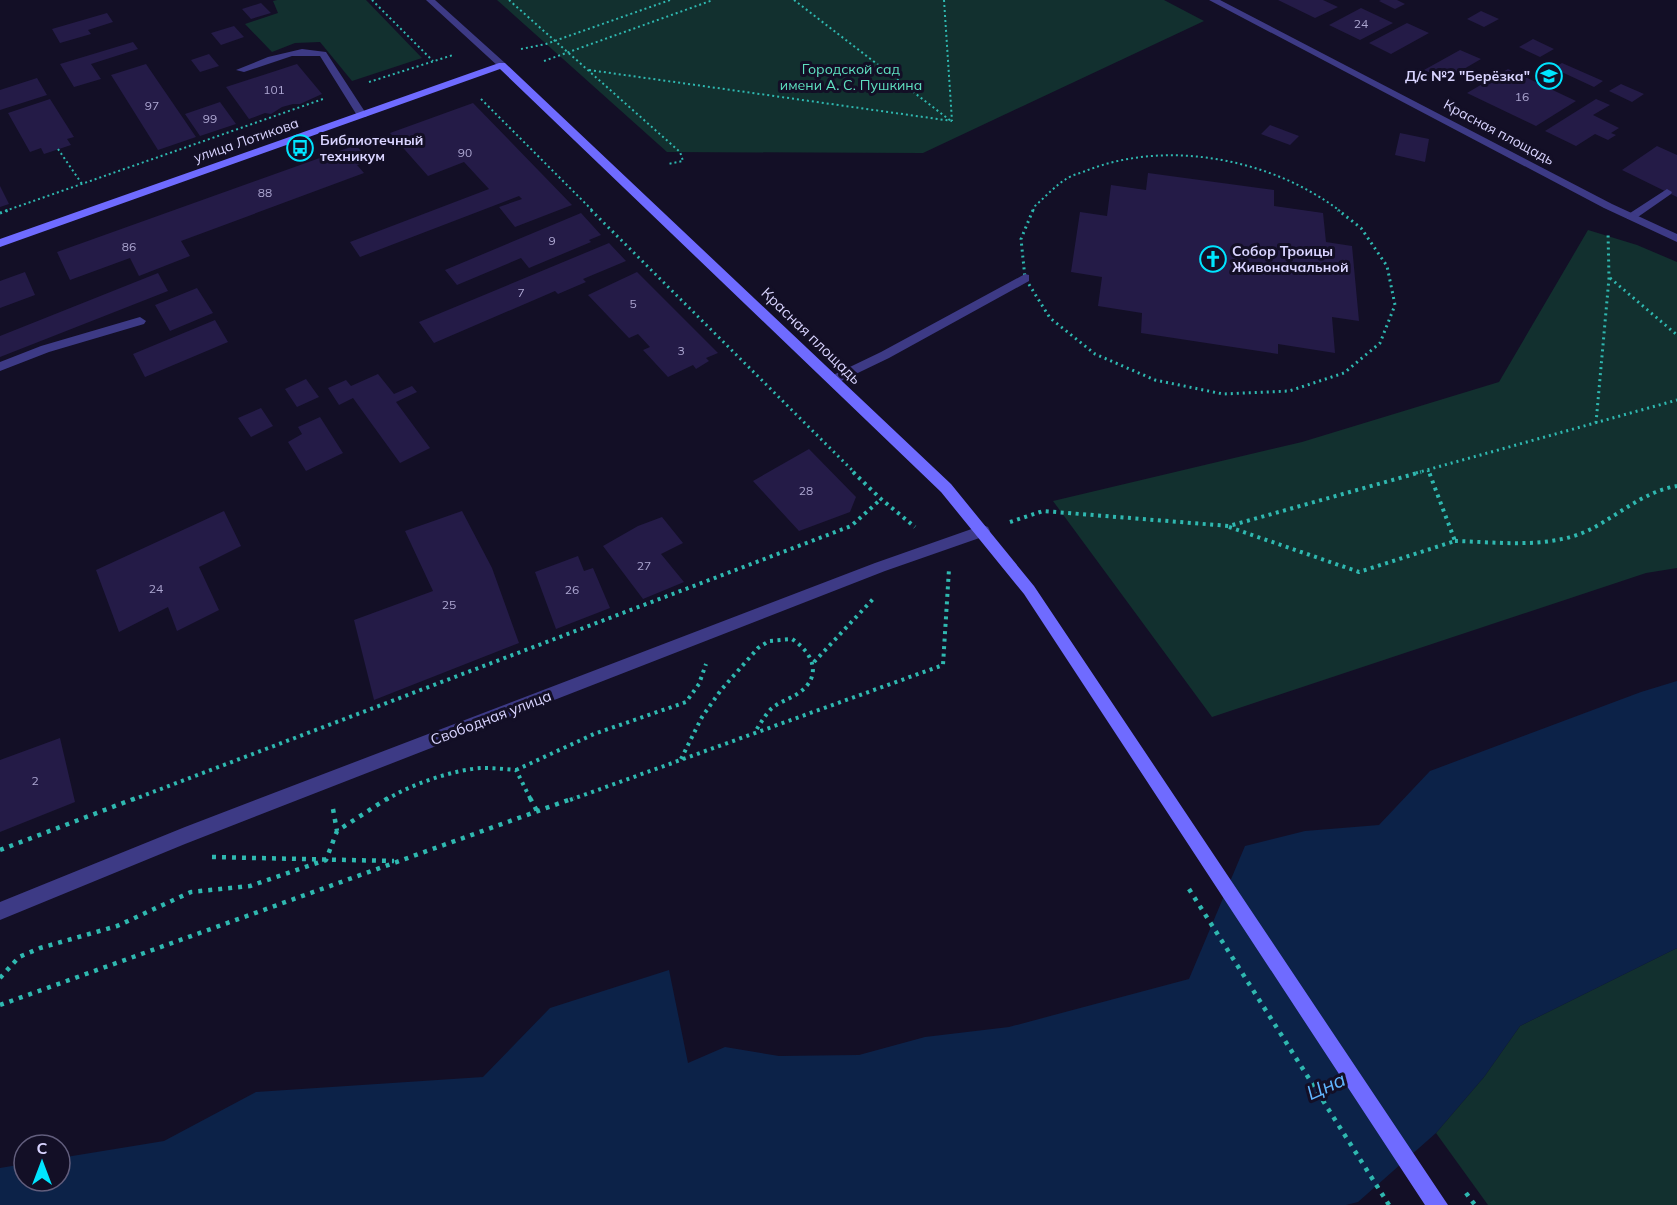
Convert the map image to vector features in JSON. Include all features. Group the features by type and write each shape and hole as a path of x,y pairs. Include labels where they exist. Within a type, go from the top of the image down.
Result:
{"main road":[{"name":"улица Лотикова","path":"0,243 502,65"},
{"name":"Красная площадь","path":"502,65 946,488 983,531 1029,590 1437,1205"}],"street":[{"path":"430,0 502,65"},
{"name":"Красная площадь","path":"1213,0 1608,207 1677,238"},
{"path":"241,70 299,51 309,50 323,54 362,116"},
{"path":"1631,217 1667,192"},
{"path":"833,380 885,355 1025,278"},
{"path":"0,367 45,349 140,321"},
{"name":"Свободная улица","path":"0,911 185,836 880,567 983,531"}],"path":[{"path":"372,0 432,60"},
{"path":"509,0 680,152 683,161 668,164"},
{"path":"0,213 432,60 448,55 531,49 670,0"},
{"path":"544,61 713,0"},
{"path":"794,0 952,121"},
{"path":"944,0 952,121"},
{"path":"589,70 952,121"},
{"path":"0,1005 944,665 949,564 938,545 881,499 483,99 472,99"},
{"path":"58,149 81,184"},
{"path":"1160,155 1215,159 1270,173 1320,196 1361,228 1387,266 1395,305 1380,343 1344,373 1289,391 1223,394 1155,380 1095,354 1050,318 1025,278 1021,239 1035,206 1066,179 1109,162 1129,159 1160,155"},
{"path":"1596,423 1609,278 1608,207"},
{"path":"1609,278 1677,335"},
{"path":"1229,526 1677,400"},
{"path":"1428,470 1455,541"},
{"path":"983,531 1042,511 1229,526 1359,572 1455,541 1551,541 1576,536 1660,488 1677,486"},
{"path":"0,850 851,526 881,499"},
{"path":"814,662 883,590 880,567"},
{"path":"326,860 337,831 396,793 459,771 483,768 516,770 594,734 686,702 702,679 709,655 708,634"},
{"path":"680,760 702,717 758,648 769,641 792,639 810,652 814,662 812,675 805,689 774,706 753,734"},
{"path":"516,770 537,811"},
{"path":"207,857 398,862"},
{"path":"0,978 19,957 40,948 117,926 191,892 250,886 326,860"},
{"path":"1187,886 1389,1205"}],"green space":[{"path":"366,0 422,58 352,81 320,42 295,43 272,52 245,24 278,13 273,1"},
{"name":"Городской сад имени А. С. Пушкина","path":"497,0 1164,0 1204,21 923,153 667,152"},
{"path":"1588,230 1637,245 1677,262 1677,568 1646,573 1212,717 1053,501 1302,442 1499,382"},
{"path":"1677,948 1677,1205 1488,1205 1436,1133 1484,1077 1520,1026"}],"water":[{"name":"Цна","path":"1677,681 1677,948 1520,1026 1484,1077 1436,1133 1358,1202 1346,1205 0,1205 0,1168 12,1166 12,1193 72,1193 72,1156 164,1141 256,1092 483,1077 550,1008 669,970 688,1063 725,1047 779,1056 859,1055 925,1037 1009,1027 1189,979 1245,846 1305,831 1379,825 1430,771 1641,692"}],"building":[{"path":"1278,0 1323,0 1338,7 1315,18"},
{"path":"1397,0 1405,4 1395,9 1379,1"},
{"path":"261,3 271,13 251,19 242,9"},
{"path":"1361,8 1393,23 1360,40 1329,25"},
{"path":"1481,11 1499,19 1484,27 1467,19"},
{"path":"107,13 113,22 88,30 91,34 60,43 52,29"},
{"path":"1407,23 1429,33 1391,54 1369,43"},
{"path":"234,26 244,37 221,45 211,33"},
{"path":"1533,39 1554,49 1540,57 1519,47"},
{"path":"133,42 138,49 91,64 101,79 74,87 60,64"},
{"path":"1460,50 1481,59 1445,80 1424,70"},
{"path":"209,54 219,66 200,72 191,60"},
{"path":"1562,63 1603,81 1594,87 1553,68"},
{"path":"146,64 196,137 158,150 111,75"},
{"path":"297,64 322,94 300,104 282,107 271,114 265,113 249,119 226,87"},
{"path":"1508,69 1576,101 1536,126 1467,93"},
{"path":"37,78 47,95 0,110 0,90"},
{"path":"1621,84 1644,94 1632,102 1609,91"},
{"path":"50,99 74,137 67,139 71,145 44,154 41,148 30,152 8,113"},
{"path":"1596,99 1610,105 1593,115 1619,128 1611,133 1616,135 1608,140 1595,134 1576,146 1545,131"},
{"path":"220,102 236,124 200,136 185,114"},
{"path":"473,103 572,205 515,227 499,207 522,199 519,196 360,257 350,242 489,189 464,162 428,176 390,133"},
{"path":"1270,125 1299,136 1290,145 1261,134"},
{"path":"1400,133 1429,139 1425,162 1395,155"},
{"path":"356,145 369,161 357,165 364,173 181,241 190,256 139,276 130,258 70,280 57,252"},
{"path":"1657,146 1677,155 1677,197 1622,170"},
{"name":"Собор Троицы Живоначальной","path":"1148,173 1274,190 1274,206 1323,213 1326,242 1352,246 1359,321 1332,317 1335,353 1278,344 1278,354 1141,333 1142,313 1098,306 1102,277 1071,272 1080,212 1107,216 1111,185 1146,190"},
{"path":"0,186 9,204 0,207"},
{"path":"581,213 601,235 589,240 591,242 529,268 521,258 457,285 445,270"},
{"path":"609,243 626,261 583,279 586,282 558,294 555,291 434,343 419,322"},
{"path":"25,272 35,295 0,308 0,281"},
{"path":"637,272 718,353 706,358 709,361 696,369 693,365 668,377 643,350 650,347 638,334 629,338 588,295"},
{"path":"158,273 168,291 0,357 0,336"},
{"path":"197,288 213,313 170,331 155,305"},
{"path":"215,320 228,342 145,377 133,354"},
{"path":"378,374 394,394 412,386 417,392 396,402 430,448 400,463 353,398 339,405 328,388 346,380 351,386"},
{"path":"306,379 319,397 297,407 285,389"},
{"path":"261,408 273,426 251,437 238,418"},
{"path":"320,417 343,453 306,471 288,442 302,434 298,427"},
{"path":"809,449 856,497 850,512 799,531 753,481"},
{"path":"224,511 241,546 199,567 219,610 177,631 168,607 119,632 96,570"},
{"path":"462,511 492,568 519,643 374,700 354,620 433,591 405,531"},
{"path":"662,517 683,543 661,554 684,582 643,599 603,546 638,526"},
{"path":"578,556 584,571 593,568 610,608 556,629 535,572"},
{"path":"60,738 75,802 0,832 0,760"}],"place":[{"name":"Д/с №2 \"Берёзка\"","path":"1549,76"},
{"name":"Библиотечный техникум","path":"300,148"},
{"name":"Собор Троицы Живоначальной","path":"1213,259"}]}
